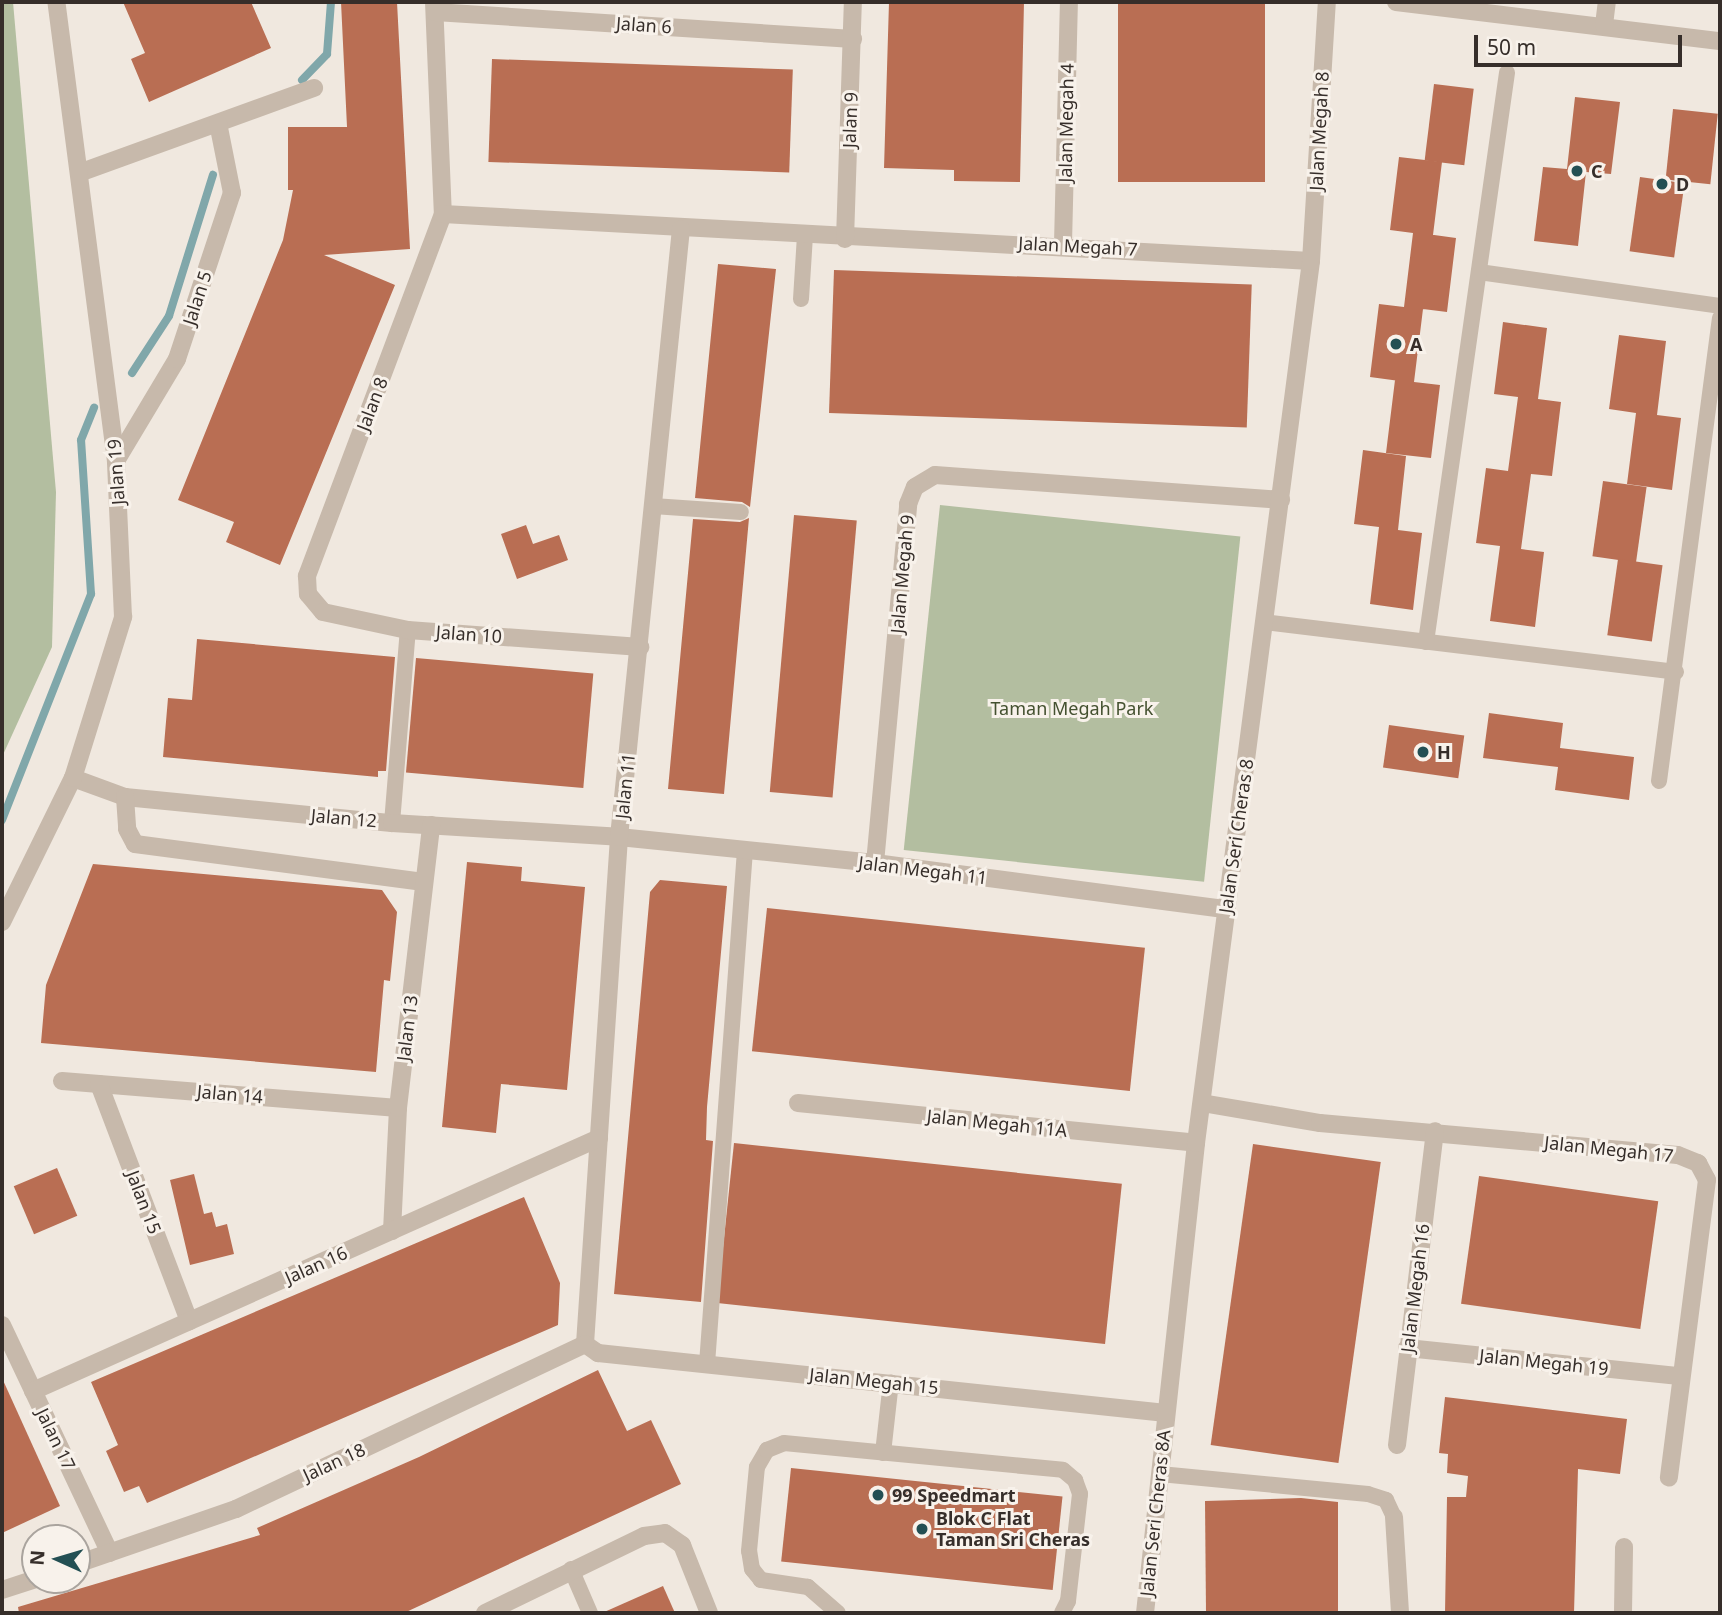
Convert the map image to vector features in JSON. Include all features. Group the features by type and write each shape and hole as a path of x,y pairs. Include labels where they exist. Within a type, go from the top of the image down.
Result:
{"street":[{"name":"Jalan 19","path":"2,922 73,778 124,617 116,461 56,2"},
{"name":"Jalan 9","path":"845,239 853,2"},
{"name":"Jalan Megah 4","path":"1063,244 1069,2"},
{"name":"Jalan Megah 8","path":"1311,261 1326,2"},
{"path":"1396,2 1720,41"},
{"path":"1604,25 1607,2"},
{"name":"Jalan 6","path":"434,7 853,38"},
{"name":"Jalan 8","path":"308,594 307,576 443,214 434,7"},
{"path":"79,173 314,88"},
{"name":"Jalan 5","path":"116,461 177,359 232,192 218,123"},
{"path":"443,214 845,239"},
{"name":"Jalan 11","path":"585,1345 619,837 681,229"},
{"name":"Jalan Megah 7","path":"845,239 1063,244 1311,261"},
{"name":"Jalan Seri Cheras 8","path":"1166,1413 1196,1143 1311,261"},
{"name":"Jalan Megah 9","path":"875,863 908,504 915,487 935,475 1281,500"},
{"name":"Jalan 10","path":"308,594 323,612 408,629 639,647"},
{"name":"Jalan 12","path":"73,778 125,797 392,823 619,837"},
{"path":"125,797 127,829 135,844 425,882"},
{"name":"Jalan 13","path":"392,1231 398,1108 431,825"},
{"name":"Jalan Megah 11","path":"619,837 875,863 1226,909"},
{"name":"Jalan 14","path":"62,1080 398,1108"},
{"name":"Jalan 15","path":"99,1084 189,1321"},
{"name":"Jalan Megah 11A","path":"798,1103 1196,1143"},
{"name":"Jalan Megah 17","path":"1202,1103 1320,1123 1435,1131 1678,1155 1698,1163 1707,1180 1679,1376 1669,1478"},
{"name":"Jalan Megah 16","path":"1396,1445 1435,1131"},
{"name":"Jalan 16","path":"33,1391 599,1138"},
{"name":"Jalan 17","path":"2,1325 110,1553"},
{"name":"Jalan Megah 15","path":"585,1345 598,1353 1166,1413"},
{"name":"Jalan 18","path":"91,1559 236,1509 585,1345"},
{"name":"Jalan Megah 19","path":"1408,1348 1679,1376"},
{"name":"Jalan Seri Cheras 8A","path":"1145,1613 1166,1413"},
{"path":"1394,1517 1400,1613"},
{"path":"485,1613 571,1569 644,1536 665,1533 682,1545 709,1613"},
{"path":"1623,1613 1624,1546"},
{"path":"2,1590 21,1584"}],"lane":[{"path":"1426,642 1507,73"},
{"path":"801,299 805,236"},
{"path":"1479,272 1720,306"},
{"path":"1659,781 1676,673 1720,318"},
{"path":"653,506 741,512"},
{"path":"1264,622 1676,673"},
{"path":"392,823 408,629"},
{"path":"707,1364 745,850"},
{"path":"883,1453 891,1382"},
{"path":"838,1613 808,1587 761,1580 752,1569 749,1551 757,1466 767,1450 784,1443 1063,1470 1075,1479 1080,1494 1068,1601 1062,1613"},
{"path":"1160,1474 1368,1493 1386,1500 1394,1517"},
{"path":"571,1569 590,1613"}],"green space":[{"path":"2,2 13,2 56,492 52,647 2,757"},
{"name":"Taman Megah Park","path":"940,505 1240,537 1204,882 904,850"}],"building":[{"path":"123,2 251,2 271,48 149,102 131,59 145,53"},
{"path":"341,2 397,2 410,249 324,255 395,285 280,565 226,542 234,522 178,500 283,240 293,190 288,190 288,127 347,127"},
{"path":"889,2 1024,2 1020,182 954,181 954,170 884,168"},
{"path":"1118,2 1265,2 1265,182 1118,182"},
{"path":"492,59 793,70 789,172 488,162"},
{"path":"1434,84 1474,89 1464,165 1425,160"},
{"name":"C","path":"1575,97 1620,102 1611,174 1586,172 1578,246 1534,241 1543,167 1567,169"},
{"path":"1673,109 1718,114 1710,184 1666,180"},
{"path":"1399,157 1442,162 1433,235 1456,238 1447,312 1423,309 1414,382 1440,385 1431,458 1386,453 1395,380 1370,377 1379,304 1404,307 1413,233 1390,230"},
{"path":"1640,177 1685,183 1674,258 1630,251"},
{"path":"718,264 776,269 750,507 742,502 695,498"},
{"path":"834,270 1252,285 1247,428 829,413"},
{"path":"1503,322 1547,328 1538,399 1561,402 1552,476 1531,474 1521,549 1544,552 1535,627 1490,621 1500,546 1476,543 1486,468 1508,471 1518,397 1494,394"},
{"path":"1619,335 1666,341 1657,415 1681,418 1672,490 1627,484 1636,413 1609,409"},
{"path":"1363,450 1406,456 1398,530 1422,533 1413,610 1370,604 1379,527 1354,524"},
{"path":"1603,481 1647,487 1636,562 1592,556"},
{"path":"794,515 857,520 833,797 770,792"},
{"path":"749,518 724,794 668,789 693,519 740,522"},
{"path":"526,525 533,544 559,535 568,560 517,579 501,534"},
{"path":"1618,559 1663,565 1652,642 1607,635"},
{"path":"197,639 395,657 386,771 378,771 378,777 163,757 168,698 192,700"},
{"path":"416,658 593,674 583,788 406,773"},
{"path":"1489,713 1563,723 1560,748 1634,757 1629,800 1555,790 1558,767 1483,758"},
{"name":"H","path":"1389,725 1464,736 1458,778 1383,768"},
{"path":"467,862 522,867 521,881 585,887 567,1090 501,1084 496,1133 442,1127"},
{"path":"93,864 382,890 397,912 390,981 384,980 376,1072 41,1043 46,985"},
{"path":"660,880 727,886 707,1107 706,1140 713,1141 701,1302 614,1294 650,892"},
{"path":"767,908 1145,948 1130,1091 752,1051"},
{"path":"734,1143 1122,1184 1105,1344 717,1303"},
{"path":"1253,1144 1381,1162 1338,1463 1211,1445"},
{"path":"57,1168 77,1216 34,1234 14,1186"},
{"path":"194,1174 204,1214 212,1212 216,1227 227,1224 234,1254 190,1265 170,1180"},
{"path":"1479,1176 1658,1201 1640,1329 1461,1304"},
{"path":"524,1197 560,1283 558,1325 147,1503 139,1486 124,1492 106,1451 118,1445 91,1382"},
{"path":"598,1370 627,1431 651,1420 681,1484 404,1613 19,1613 18,1607 62,1594 91,1594 91,1585 260,1535 257,1528 419,1457"},
{"path":"2,1378 60,1506 2,1533"},
{"path":"1445,1397 1627,1419 1620,1474 1578,1469 1574,1613 1445,1613 1447,1497 1466,1497 1468,1476 1447,1473 1448,1454 1439,1453"},
{"name":"Blok C Flat Taman Sri Cheras","path":"791,1468 1063,1497 1053,1590 781,1561"},
{"path":"1301,1498 1338,1502 1338,1613 1206,1613 1205,1501"},
{"path":"663,1586 675,1613 602,1613"}],"waterway":[{"path":"302,80 327,54 331,2"},
{"path":"132,373 169,316 213,175"},
{"path":"2,820 91,594 81,440 94,407"}],"place":[{"name":"C","path":"1577,171"},
{"name":"D","path":"1662,184"},
{"name":"A","path":"1396,344"},
{"name":"H","path":"1423,752"},
{"name":"99 Speedmart","path":"878,1495"},
{"name":"Blok C Flat Taman Sri Cheras","path":"922,1529"}]}
